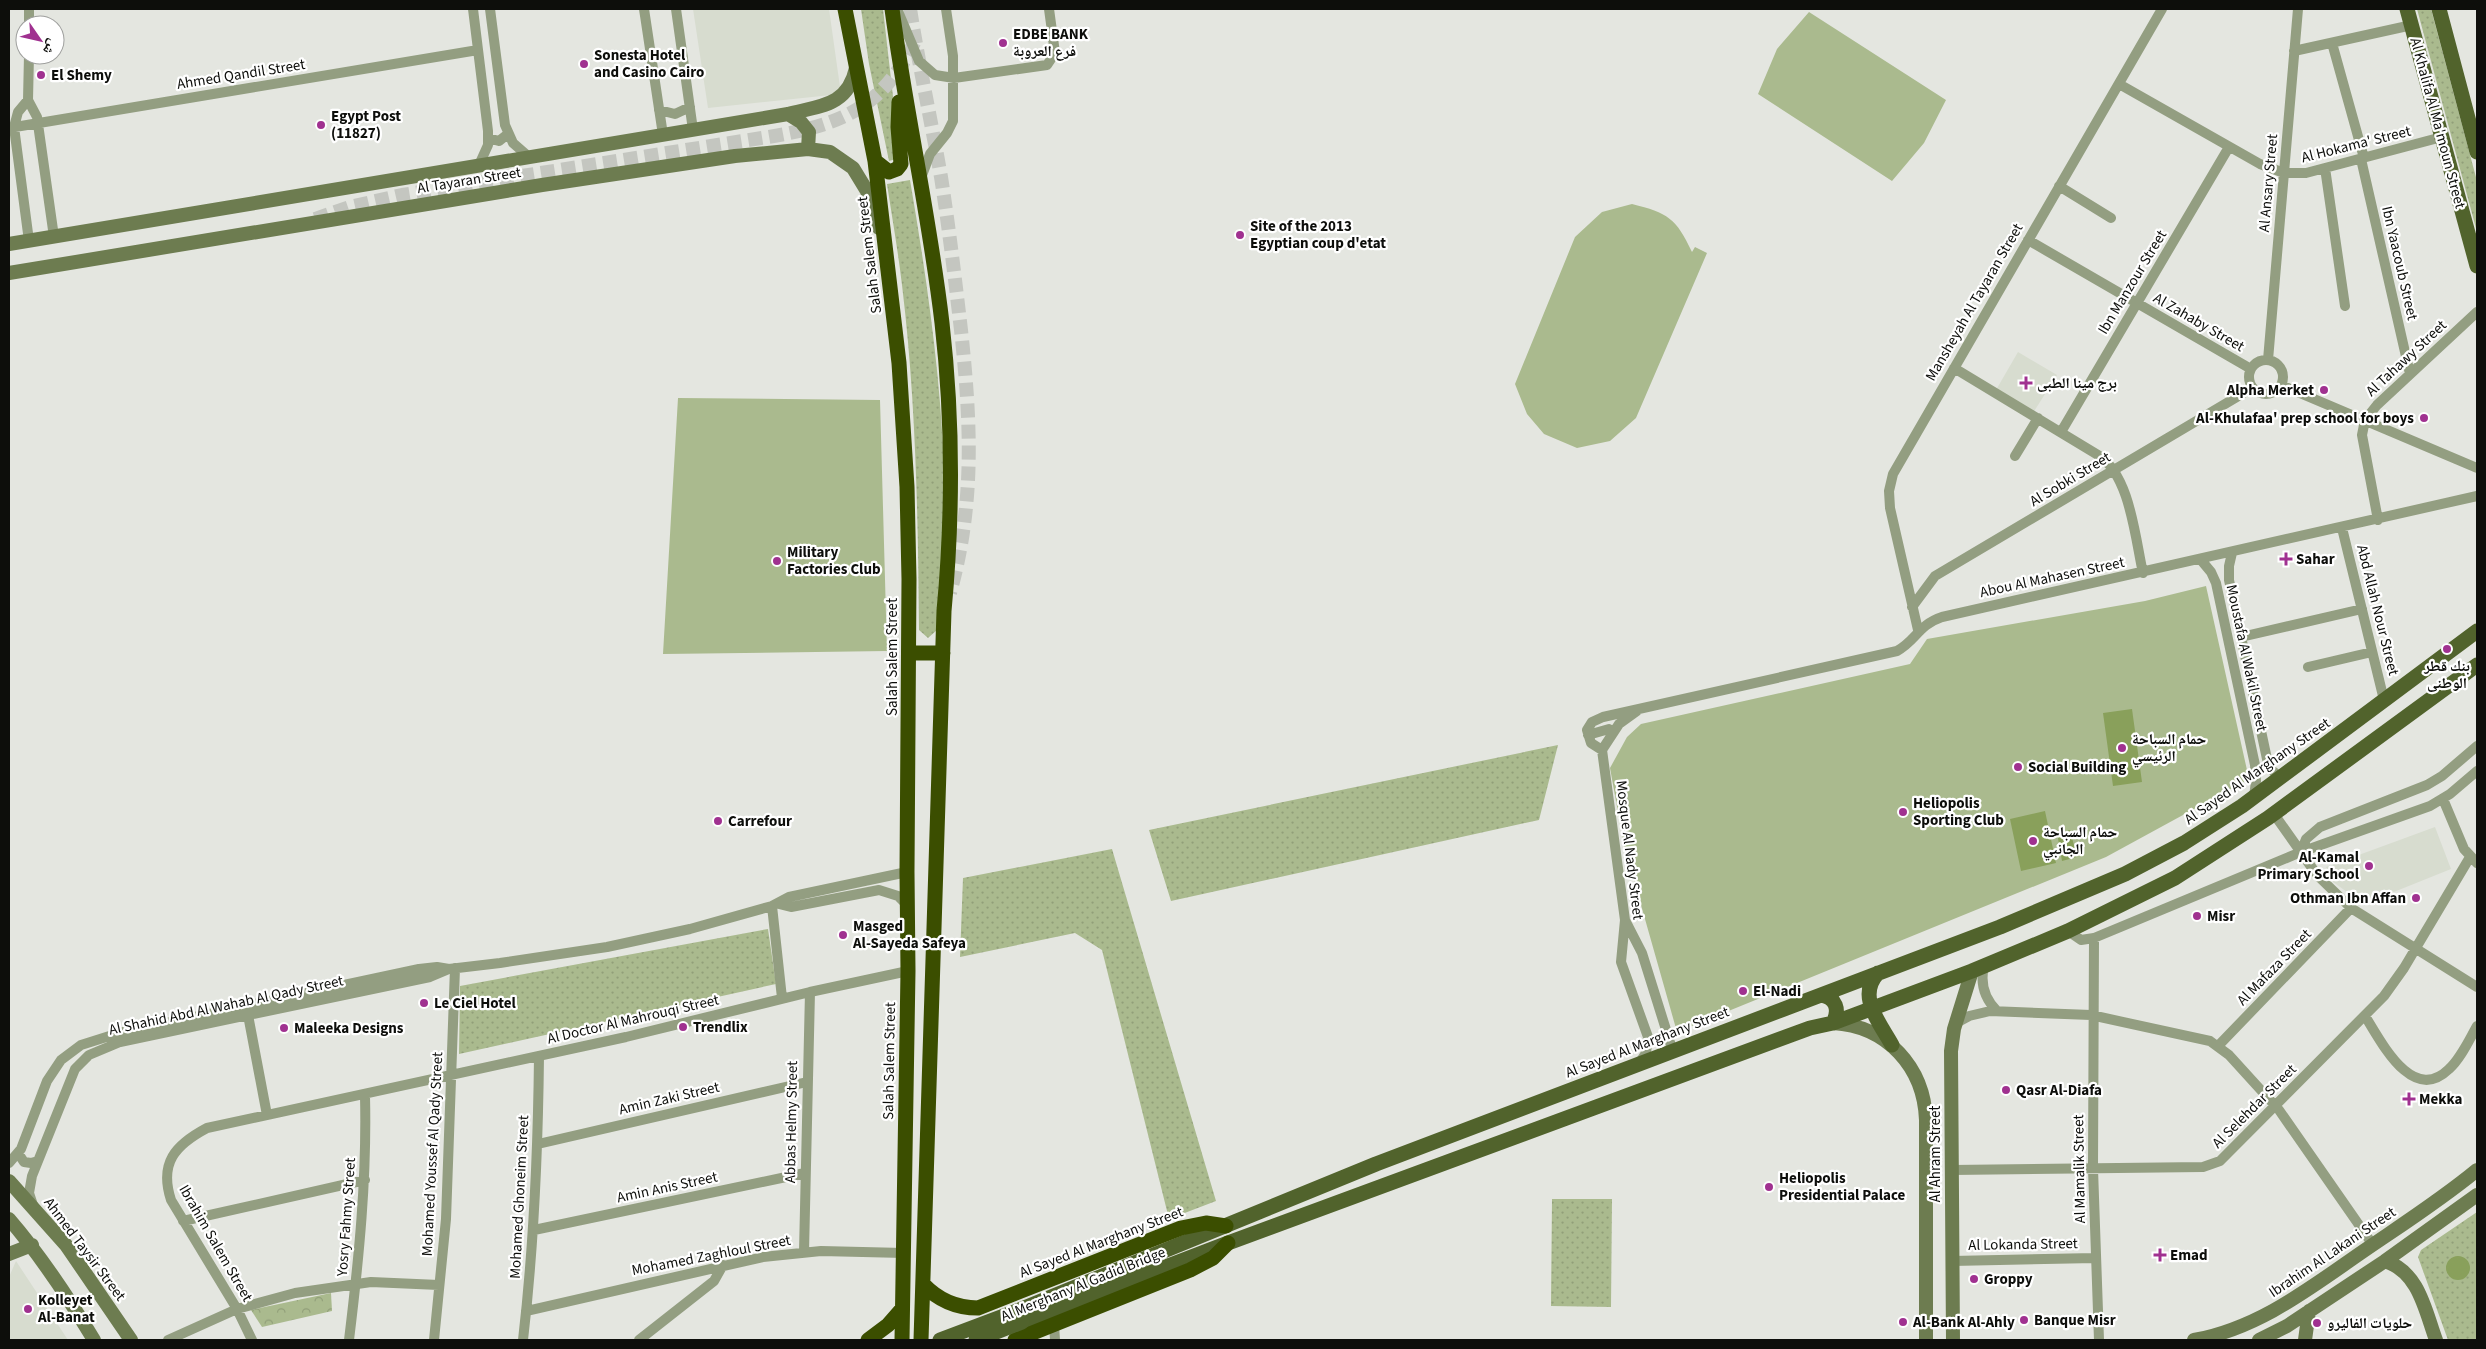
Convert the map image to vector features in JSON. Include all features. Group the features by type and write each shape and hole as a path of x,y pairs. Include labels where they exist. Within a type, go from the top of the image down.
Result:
{"highway":[{"name":"Salah Salem Street","path":"846,9 856,68 876,161 896,333 904,425 908,518 909,653 906,872 908,971 902,1340"},
{"path":"892,9 902,86 939,296 949,410 950,516 943,653 921,1340"},
{"path":"876,161 883,170 889,172 898,170 901,164 898,115 902,86"},
{"path":"909,653 943,653"},
{"name":"Al Sayed Al Marghany Street","path":"923,1284 936,1296 950,1304 978,1308 1181,1228 1206,1223 1226,1226"},
{"path":"1015,1340 1190,1270 1213,1258 1228,1243"},
{"path":"986,1305 985,1328 993,1340"},
{"path":"868,1340 888,1325 902,1309"}],"main road":[{"name":"Al Khalifa Al Ma'moun Street","path":"2407,9 2477,266"},
{"name":"Al Khalifa Al Ma'moun Street","path":"2439,9 2474,129 2477,152"},
{"name":"Al Tayaran Street","path":"9,244 788,114 824,106 840,98 851,85 856,68"},
{"path":"788,114 801,122 809,132 808,149"},
{"name":"Al Tayaran Street","path":"9,273 587,178 735,156 808,149 830,152 853,168 867,191 884,241"},
{"name":"Al Sayed Al Marghany Street","path":"1226,1226 1376,1164 2013,922 2125,874 2197,836 2254,797 2477,631"},
{"path":"1228,1243 1804,1031 1833,1023 1978,968 2068,931 2136,899 2181,875 2274,814 2477,665"},
{"name":"Al Ahram Street","path":"1953,1340 1951,1051 1956,1023 1978,968"},
{"path":"1878,973 1868,990 1871,1008 1892,1045"},
{"path":"1821,995 1831,999 1836,1005 1837,1012 1833,1023"},
{"name":"Al Ahram Street","path":"1833,1023 1864,1029 1892,1045 1906,1060 1916,1077 1925,1108 1926,1340"},
{"name":"Ibrahim Al Lakani Street","path":"2194,1340 2235,1329 2272,1312 2373,1245 2445,1195 2477,1170"},
{"name":"Ahmed Taysir Street","path":"9,1181 36,1210 87,1273 131,1340"},
{"path":"2259,1340 2309,1311 2385,1261 2477,1195"},
{"path":"9,1218 32,1245 63,1288 94,1340"},
{"path":"1244,1219 1250,1236"},
{"name":"Al Merghany Al Gadid Bridge","path":"940,1340 1226,1226"},
{"name":"Al Merghany Al Gadid Bridge","path":"976,1340 1228,1243"},
{"path":"9,1253 32,1245"},
{"path":"2385,1261 2404,1271 2415,1284 2436,1340"},
{"path":"2305,1340 2309,1311"}],"street":[{"path":"473,9 488,138 486,152 479,165"},
{"path":"490,9 505,125 513,143 529,157"},
{"path":"644,9 663,135"},
{"path":"676,9 693,130"},
{"path":"897,9 916,56 922,65 935,75 954,78 1047,65 1055,53 1049,9"},
{"path":"920,183 930,154 951,125 954,78 952,42 946,9"},
{"name":"Mansheyah Al Tayaran Street","path":"1918,630 1890,508 1891,482 1900,458 2162,9"},
{"name":"Al Ansary Street","path":"2268,360 2298,9"},
{"path":"2294,51 2412,25"},
{"name":"Ibn Yaacoub Street","path":"2332,43 2362,158 2410,374"},
{"name":"Ahmed Qandil Street","path":"11,127 478,50"},
{"path":"28,65 28,100 35,111 38,124 54,237"},
{"name":"Al Hokama' Street","path":"2119,84 2267,168 2284,173 2306,173 2442,137"},
{"path":"28,100 18,112 11,127 29,241"},
{"path":"659,110 675,114 690,108"},
{"path":"488,138 499,141 508,134"},
{"name":"Ibn Manzour Street","path":"2061,432 2229,147"},
{"path":"2325,168 2345,306"},
{"path":"2059,186 2111,218"},
{"name":"Al Zahaby Street","path":"2028,240 2250,369"},
{"name":"Al Tahawy Street","path":"2364,420 2376,405 2477,312"},
{"path":"2268,360 2276,364 2282,372 2281,385 2270,394 2260,394 2252,388 2249,381 2250,369 2260,361 2268,360"},
{"path":"1954,368 2103,458 2115,470 2123,486 2143,573"},
{"path":"2281,385 2477,468"},
{"name":"Al Sobki Street","path":"1912,607 1935,576 2252,388"},
{"path":"2016,456 2038,418"},
{"path":"2364,420 2362,440 2378,520"},
{"name":"Abou Al Mahasen Street","path":"1603,717 1889,653 1904,647 1918,630 1942,617 2378,520 2477,496"},
{"name":"Abd Allah Nour Street","path":"2342,528 2384,700"},
{"name":"Moustafa Al Wakil Street","path":"2232,553 2229,576 2267,759 2272,770 2280,778"},
{"name":"Moustafa Al Wakil Street","path":"2201,560 2211,572 2216,583 2255,765 2254,797"},
{"path":"2241,637 2362,609"},
{"path":"2308,668 2372,652"},
{"name":"Abou Al Mahasen Street","path":"1602,750 1610,731 1628,716 1644,708"},
{"path":"1588,734 1610,731 1603,717 1589,726 1588,734 1591,743 1602,750"},
{"path":"2301,852 2310,834 2325,825 2427,785 2442,776 2477,746"},
{"name":"Mosque Al Nady Street","path":"1602,750 1625,920 1620,951 1622,968 1648,1037 1646,1052 1638,1065"},
{"path":"2068,931 2081,940 2094,938 2301,852 2425,808 2442,799 2477,771"},
{"path":"2442,799 2462,845 2474,860"},
{"path":"2274,814 2324,882 2351,908 2415,950 2477,987"},
{"path":"2325,825 2331,841"},
{"name":"Al Selehdar Street","path":"1952,1170 2203,1167 2215,1164 2225,1158 2365,1016 2392,985 2474,860"},
{"name":"Al Shahid Abd Al Wahab Al Qady Street","path":"9,1163 18,1153 53,1069 70,1051 81,1045 119,1033 405,972 432,968 452,969 524,960 608,946 690,928 775,905 789,897 906,872"},
{"name":"Al Shahid Abd Al Wahab Al Qady Street","path":"775,905 791,907 879,890 898,896 907,905"},
{"path":"775,905 782,998"},
{"name":"Al Mafaza Street","path":"2218,1046 2351,908"},
{"path":"1625,920 1642,953 1673,1052"},
{"name":"Al Mamalik Street","path":"2094,938 2093,1168 2099,1340"},
{"path":"1978,968 1985,994 1997,1011"},
{"name":"Al Shahid Abd Al Wahab Al Qady Street","path":"36,1210 29,1193 32,1176 71,1076 89,1055 120,1042 430,977 452,969"},
{"name":"Mohamed Youssef Al Qady Street","path":"434,1340 446,1219 452,1076 452,969"},
{"name":"Al Doctor Al Mahrouqi Street","path":"365,1096 626,1037 782,998 908,971"},
{"name":"Abbas Helmy Street","path":"804,1252 810,992"},
{"path":"1956,1023 1976,1013 1997,1011 2094,1015 2201,1038 2218,1046 2276,1106 2373,1245"},
{"path":"248,1015 267,1115"},
{"path":"2365,1016 2401,1069 2412,1076 2424,1079 2438,1076 2449,1070 2477,1026"},
{"name":"Mohamed Ghoneim Street","path":"523,1340 534,1230 538,1144 539,1056"},
{"name":"Amin Zaki Street","path":"538,1144 807,1082"},
{"name":"Ibrahim Salem Street","path":"252,1340 237,1309 183,1222 167,1188 166,1176 174,1152 183,1143 207,1128 365,1096"},
{"name":"Yosry Fahmy Street","path":"350,1340 365,1180 365,1096"},
{"path":"18,1153 24,1162 31,1164 38,1161"},
{"name":"Amin Anis Street","path":"534,1230 805,1173"},
{"path":"183,1222 365,1180"},
{"name":"Mohamed Zaghloul Street","path":"526,1311 724,1265 804,1252 904,1253"},
{"name":"Al Lokanda Street","path":"1952,1261 2095,1258"},
{"path":"639,1340 714,1281 724,1265"},
{"path":"168,1340 237,1309 295,1292 356,1283 390,1282 440,1285"},
{"path":"1054,1325 1055,1340"}],"shaded area":[{"path":"693,9 829,9 841,94 708,108"},
{"name":"برج مينا الطبى","path":"2018,352 2057,375 2033,413 1996,390"},
{"name":"حمام السباحة الرئيسي","path":"2132,709 2142,782 2113,786 2103,713"},
{"name":"حمام السباحة الجانبي","path":"2045,811 2056,863 2021,871 2010,819"},
{"path":"2435,827 2451,869 2364,904 2333,882 2326,867"},
{"path":"2070,830 2077,857 2062,861 2057,833"},
{"path":"2458,1256 2463,1257 2469,1263 2469,1273 2463,1279 2458,1280 2453,1279 2447,1273 2446,1268 2447,1263 2453,1257"},
{"name":"Kolleyet Al-Banat","path":"16,1261 68,1340 9,1340 9,1277"}],"green space":[{"path":"861,9 883,9 900,158 889,161 869,64"},
{"path":"2417,9 2431,9 2477,181 2477,232"},
{"path":"1809,12 1946,100 1924,143 1892,181 1758,94 1777,49"},
{"path":"910,180 934,338 944,458 944,531 937,630 928,638 919,630 917,501 907,328 887,184"},
{"path":"1632,204 1663,214 1681,231 1692,252 1695,247 1707,253 1636,418 1610,441 1577,448 1544,434 1527,414 1515,384 1575,237 1602,212"},
{"name":"Military Factories Club","path":"678,398 880,400 887,651 663,654"},
{"name":"Heliopolis Sporting Club","path":"2206,586 2249,779 2106,857 1677,1032 1624,845 1610,768 1627,737 1641,724 1910,664 1927,639 2145,601"},
{"path":"1558,745 1539,820 1171,901 1149,830"},
{"path":"1112,849 1216,1201 1169,1219 1102,950 1075,933 960,957 963,878"},
{"path":"768,929 776,984 459,1054 460,986"},
{"path":"1552,1199 1612,1199 1611,1307 1551,1306"},
{"path":"2477,1212 2477,1340 2448,1340 2418,1257 2421,1250"},
{"path":"331,1293 332,1311 262,1327 251,1310"}],"tunnel":[{"path":"910,9 944,196 961,330 967,398 969,430 967,495 964,527 950,593"},
{"path":"315,219 350,207 402,195 768,137 817,126 856,110 873,98 888,83 902,64 915,41"}],"place":[{"name":"EDBE BANK فرع العروبة","path":"1003,43"},
{"name":"Sonesta Hotel and Casino Cairo","path":"584,64"},
{"name":"El Shemy","path":"41,75"},
{"name":"Egypt Post (11827)","path":"321,125"},
{"name":"Site of the 2013 Egyptian coup d'etat","path":"1240,235"},
{"name":"برج مينا الطبى","path":"2026,383"},
{"name":"Alpha Merket","path":"2324,390"},
{"name":"Al-Khulafaa' prep school for boys","path":"2424,418"},
{"name":"Sahar","path":"2286,559"},
{"name":"Military Factories Club","path":"777,561"},
{"name":"بنك قطر الوطنى","path":"2447,649"},
{"name":"حمام السباحة الرئيسي","path":"2122,748"},
{"name":"Social Building","path":"2018,767"},
{"name":"Heliopolis Sporting Club","path":"1903,812"},
{"name":"Carrefour","path":"718,821"},
{"name":"حمام السباحة الجانبي","path":"2033,841"},
{"name":"Al-Kamal Primary School","path":"2369,866"},
{"name":"Othman Ibn Affan","path":"2416,898"},
{"name":"Misr","path":"2197,916"},
{"name":"Masged Al-Sayeda Safeya","path":"843,935"},
{"name":"El-Nadi","path":"1743,991"},
{"name":"Le Ciel Hotel","path":"424,1003"},
{"name":"Trendlix","path":"683,1027"},
{"name":"Maleeka Designs","path":"284,1028"},
{"name":"Qasr Al-Diafa","path":"2006,1090"},
{"name":"Mekka","path":"2409,1099"},
{"name":"Heliopolis Presidential Palace","path":"1769,1187"},
{"name":"Emad","path":"2160,1255"},
{"name":"Groppy","path":"1974,1279"},
{"name":"Kolleyet Al-Banat","path":"28,1309"},
{"name":"Banque Misr","path":"2024,1320"},
{"name":"Al-Bank Al-Ahly","path":"1903,1322"},
{"name":"حلويات الفاليرو","path":"2317,1323"}]}
